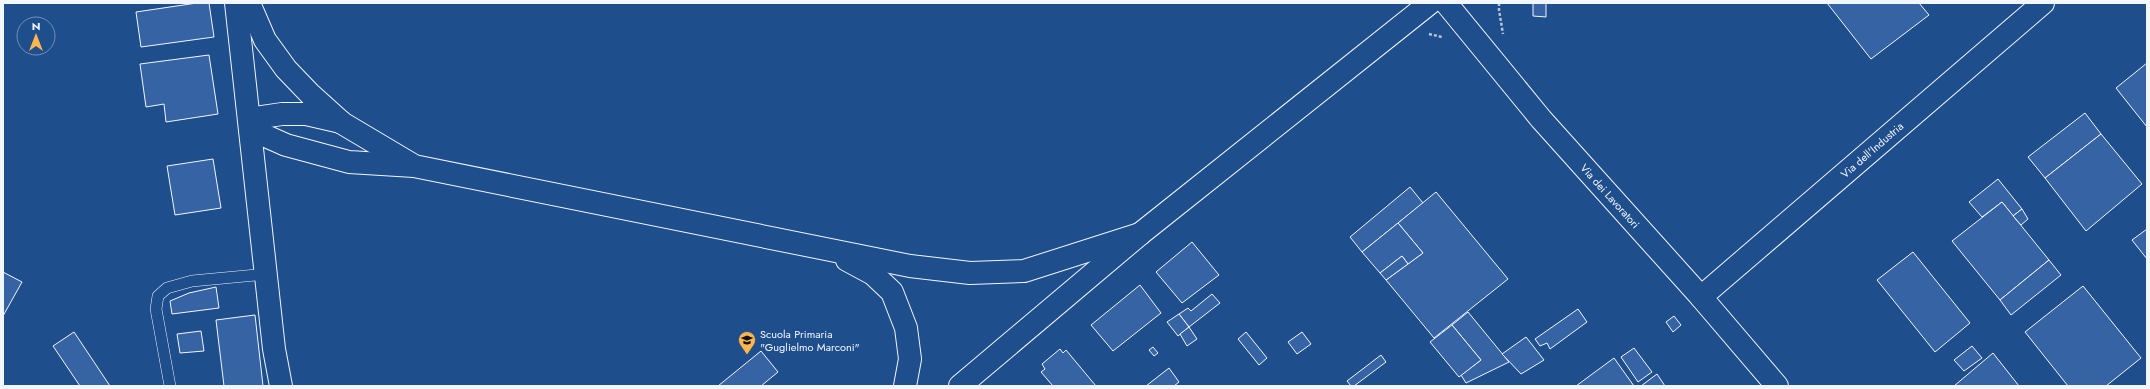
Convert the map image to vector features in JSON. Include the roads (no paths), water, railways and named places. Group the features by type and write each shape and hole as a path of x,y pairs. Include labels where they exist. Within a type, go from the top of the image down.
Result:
{"main road":[{"path":"236,3 274,349 281,386"},
{"path":"249,3 265,40 286,69 311,95 342,123 414,166"},
{"path":"960,386 1140,234 1430,3"},
{"name":"Via dei Lavoratori","path":"1446,3 1541,118 1701,297 1778,386"},
{"name":"Via dell'Industria","path":"1701,297 2043,3"},
{"path":"250,124 282,114 306,114 342,123"},
{"path":"250,124 286,145 350,162 414,166 910,266 962,272 1024,271 1140,234"},
{"path":"826,249 873,274 892,292 906,328 910,359 905,386"}],"lane":[{"path":"170,386 167,377 156,309 158,296 167,288 192,281 266,274"}],"place":[{"name":"Scuola Primaria \"Guglielmo Marconi\"","path":"747,355"}]}
